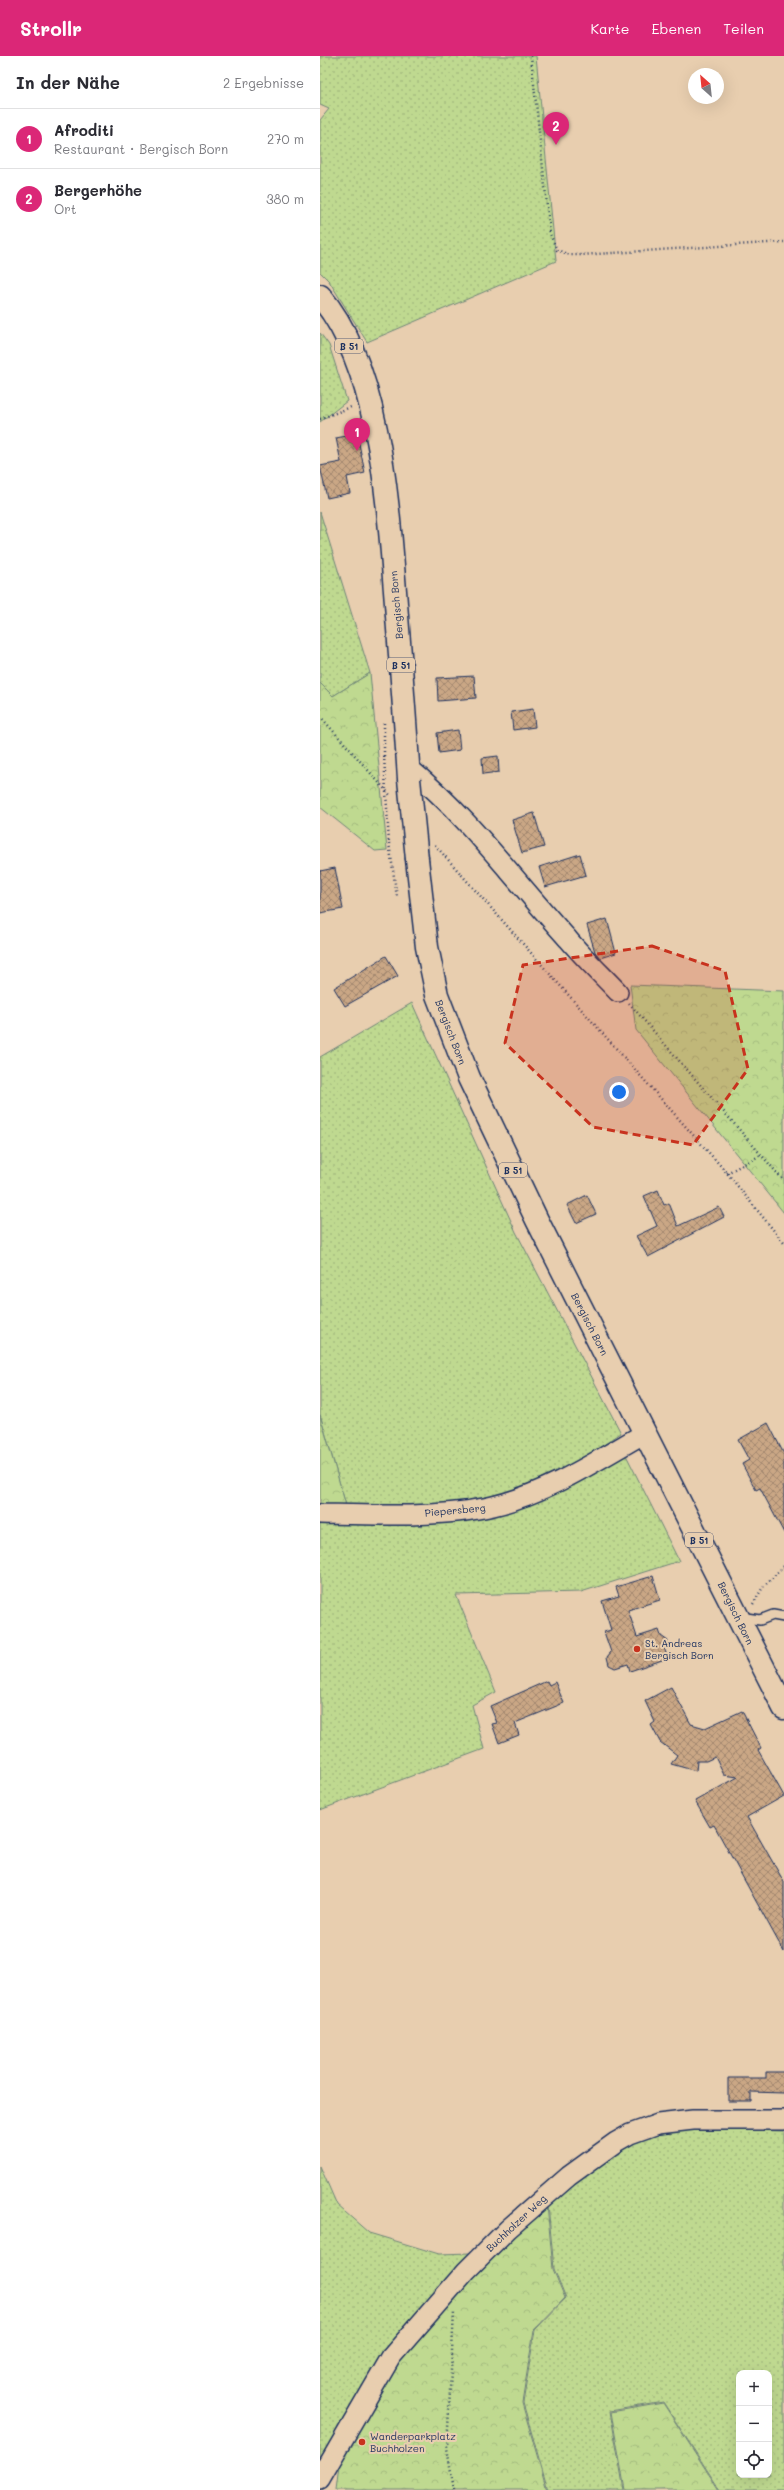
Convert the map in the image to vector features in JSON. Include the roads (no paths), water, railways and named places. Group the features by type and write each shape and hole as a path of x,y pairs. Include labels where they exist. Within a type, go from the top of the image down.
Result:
{"main road":[{"name":"Bergisch Born","path":"320,296 339,323 350,348 368,400 380,456 388,518 417,859 427,947 437,995 448,1026 497,1138 646,1433 745,1610 784,1708"}],"street":[{"path":"409,773 426,782 464,822 568,940 618,992"},
{"name":"Piepersberg","path":"320,1514 378,1515 464,1511 492,1506 542,1490 646,1433"},
{"name":"Buchholzer Weg","path":"320,2479 391,2357 442,2297 508,2229 589,2161 630,2134 658,2124 687,2120 784,2120"}],"lane":[{"path":"745,1610 760,1620 773,1615 784,1617"}],"place":[{"name":"Bergerhöhe","path":"556,145"},
{"name":"Afroditi","path":"357,451"},
{"name":"St. Andreas Bergisch Born","path":"637,1649"},
{"name":"Wanderparkplatz Buchholzen","path":"362,2442"}]}
